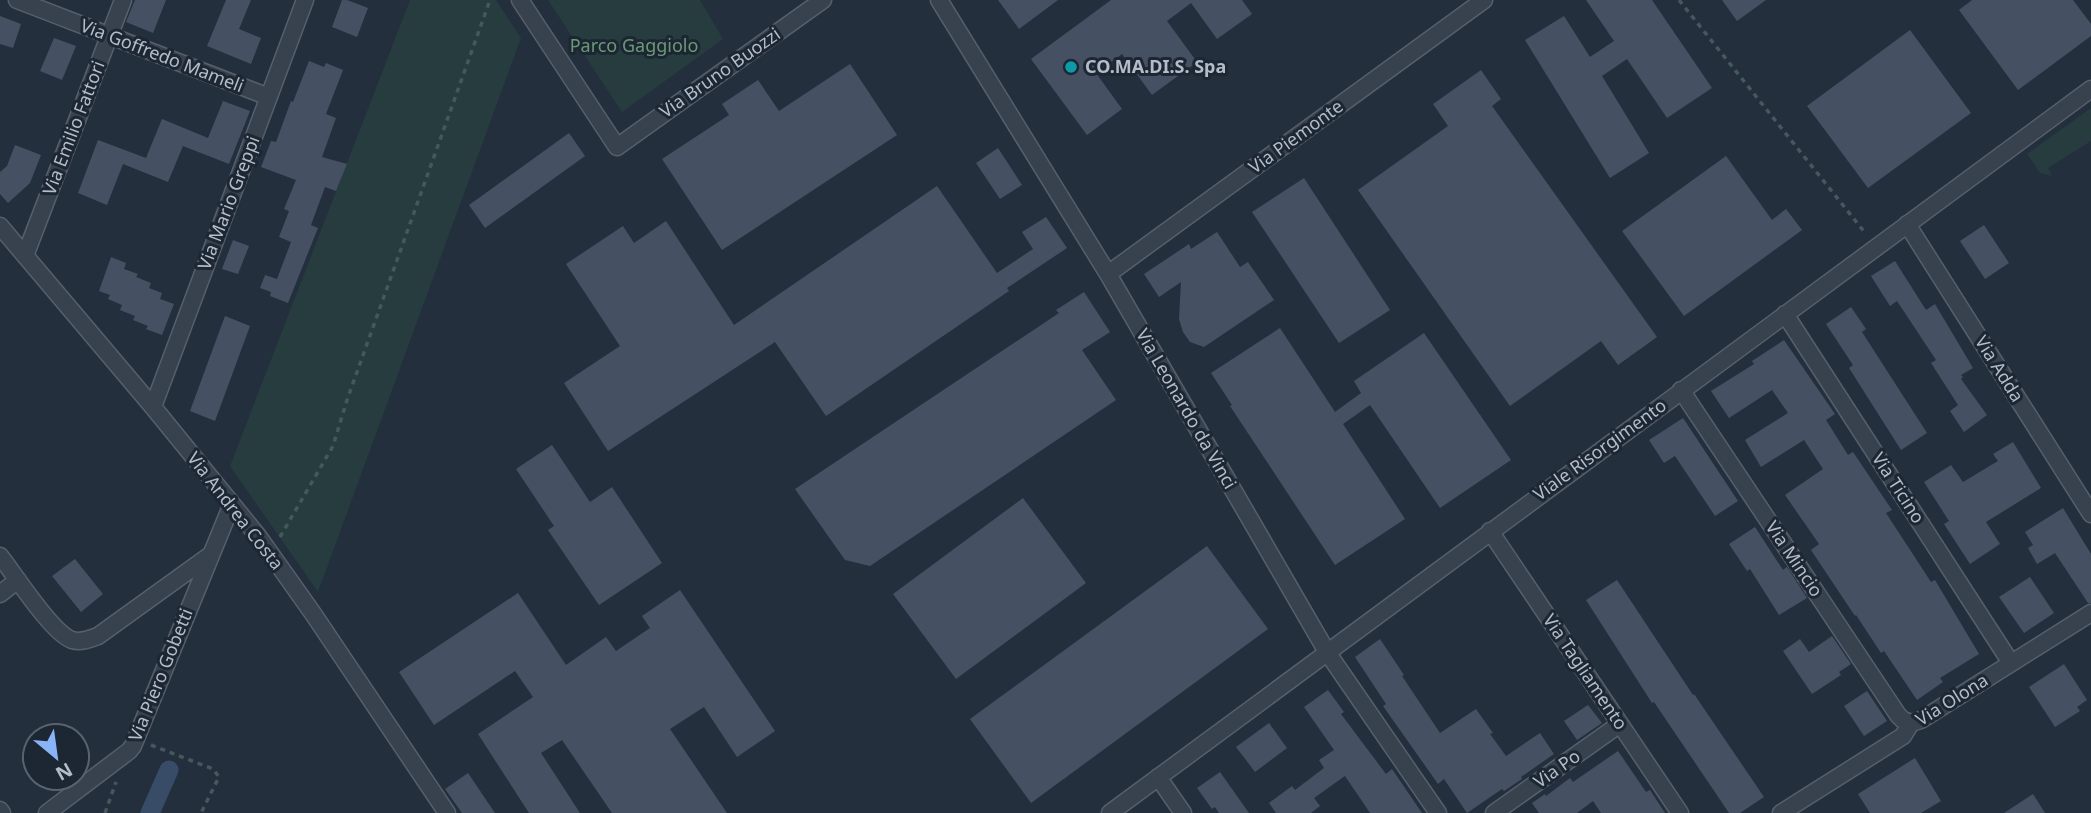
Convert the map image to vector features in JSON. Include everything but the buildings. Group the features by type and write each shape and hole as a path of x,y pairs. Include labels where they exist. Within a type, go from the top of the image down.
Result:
{"street":[{"name":"Via Goffredo Mameli","path":"17,0 269,97"},
{"name":"Via Emilio Fattori","path":"25,256 123,0"},
{"name":"Via Mario Greppi","path":"153,407 305,0"},
{"name":"Via Bruno Buozzi","path":"520,0 617,146 823,0"},
{"name":"Via Leonardo da Vinci","path":"939,0 1108,274 1327,652 1438,813"},
{"name":"Via Piemonte","path":"1108,274 1484,0"},
{"name":"Viale Risorgimento","path":"1110,813 2091,89"},
{"name":"Via Adda","path":"1907,224 2091,514"},
{"name":"Via Andrea Costa","path":"0,226 153,407 270,553 447,813"},
{"name":"Via Ticino","path":"1785,314 2011,663"},
{"name":"Via Mincio","path":"1681,390 1898,715 1911,723"},
{"name":"Via Piero Gobetti","path":"47,813 129,751 136,740 232,504"},
{"name":"Via Tagliamento","path":"1490,531 1680,813"},
{"path":"0,556 51,623 64,636 75,641 98,636 209,556"},
{"path":"0,594 18,580"},
{"name":"Via Olona","path":"1781,813 1903,736 1911,723 1922,720 2091,613"},
{"name":"Via Po","path":"1494,813 1620,724"},
{"path":"1158,777 1183,813"}],"path":[{"path":"270,553 333,446 490,0"},
{"path":"1679,0 1876,247"},
{"path":"136,740 213,769 219,777 201,813"}],"green space":[{"path":"410,0 496,0 521,38 318,592 230,466"},
{"name":"Parco Gaggiolo","path":"548,0 700,0 723,39 622,112"},
{"path":"2091,108 2091,141 2048,168 2052,176 2040,173 2027,154"}],"waterway":[{"path":"150,813 169,770"}],"place":[{"name":"CO.MA.DI.S. Spa","path":"1071,67"}]}
